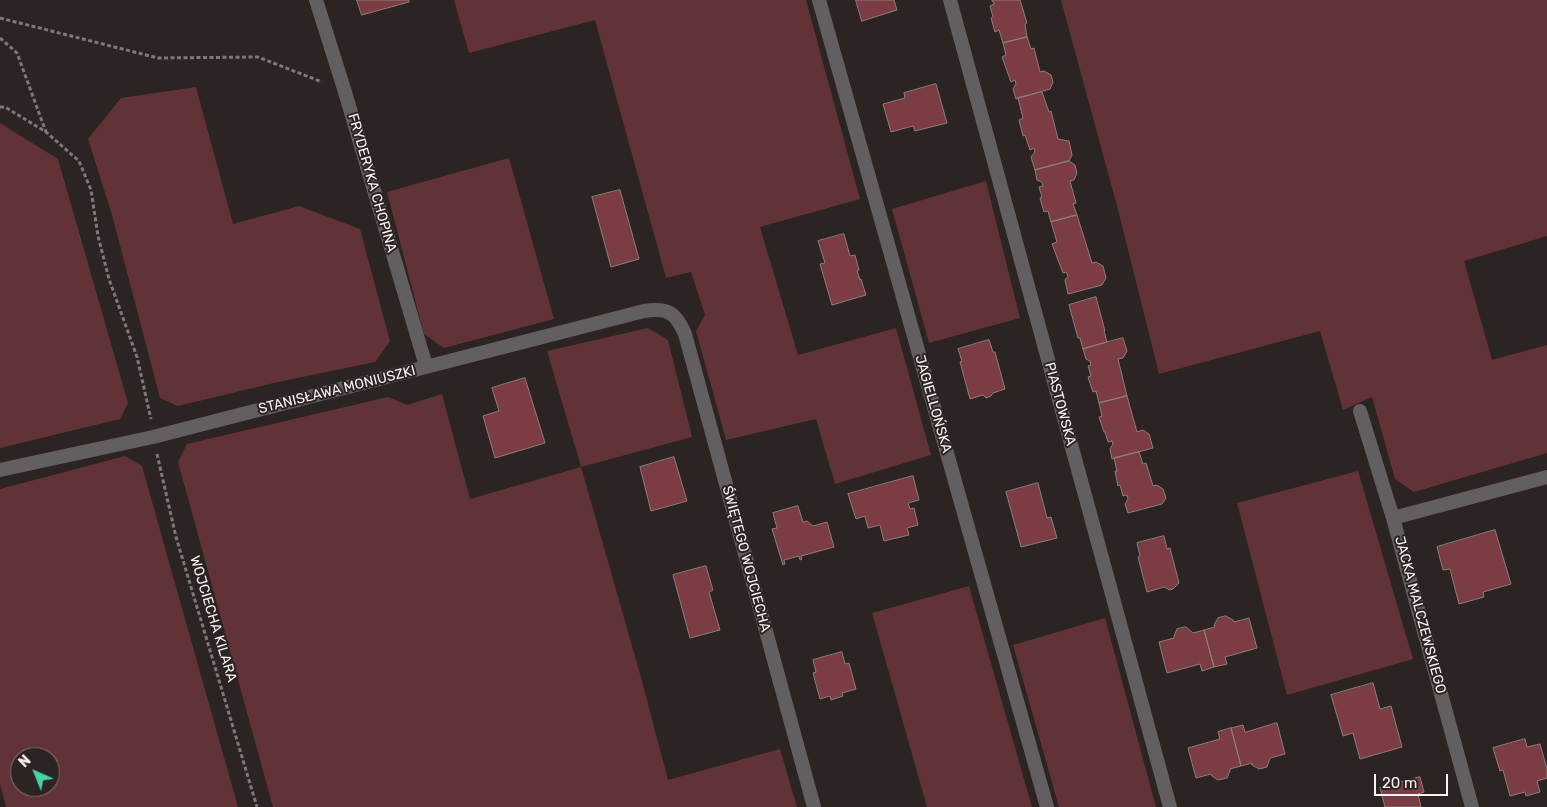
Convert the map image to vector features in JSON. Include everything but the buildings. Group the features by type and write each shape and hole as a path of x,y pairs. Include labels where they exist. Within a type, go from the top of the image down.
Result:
{"street":[{"name":"FRYDERYKA CHOPINA","path":"316,0 346,92 426,366"},
{"name":"JAGIELLOŃSKA","path":"819,0 1047,807"},
{"name":"PIASTOWSKA","path":"950,0 1170,807"},
{"name":"STANISŁAWA MONIUSZKI","path":"0,470 153,437 644,311 659,309 672,314"},
{"name":"ŚWIĘTEGO WOJCIECHA","path":"672,314 680,322 684,334 814,807"},
{"path":"1360,411 1393,518"},
{"name":"JACKA MALCZEWSKIEGO","path":"1472,807 1393,518 1547,478"}],"path":[{"path":"0,18 158,58 258,57 346,92"},
{"path":"0,38 17,53 46,132"},
{"name":"WOJCIECHA KILARA","path":"0,107 6,108 46,132 79,161 91,190 98,236 108,279 137,357 176,537 257,807"}],"shaded area":[{"path":"454,0 806,0 860,199 760,227 798,355 896,328 931,455 835,484 816,419 726,440 696,331 705,315 691,272 666,278 595,20 469,53"},
{"path":"1061,0 1547,0 1547,236 1464,261 1492,360 1547,345 1547,453 1414,492 1395,479 1372,397 1343,410 1320,331 1159,374 1117,206"},
{"path":"196,87 233,224 299,206 360,229 390,341 375,362 278,382 178,406 160,398 112,215 88,139 121,98"},
{"path":"0,123 58,159 128,403 120,419 0,448"},
{"path":"509,158 554,319 444,348 424,334 387,192"},
{"path":"986,181 1020,318 929,343 892,209"},
{"path":"648,328 668,340 692,437 581,467 547,351"},
{"path":"442,394 470,499 581,467 668,780 780,749 797,807 273,807 178,462 187,444 388,397 407,405"},
{"path":"125,456 142,466 238,807 6,807 0,784 0,489"},
{"path":"1358,471 1413,659 1287,695 1237,503"},
{"path":"969,586 1032,807 927,807 872,613"},
{"path":"1105,618 1156,807 1059,807 1013,645"}]}
